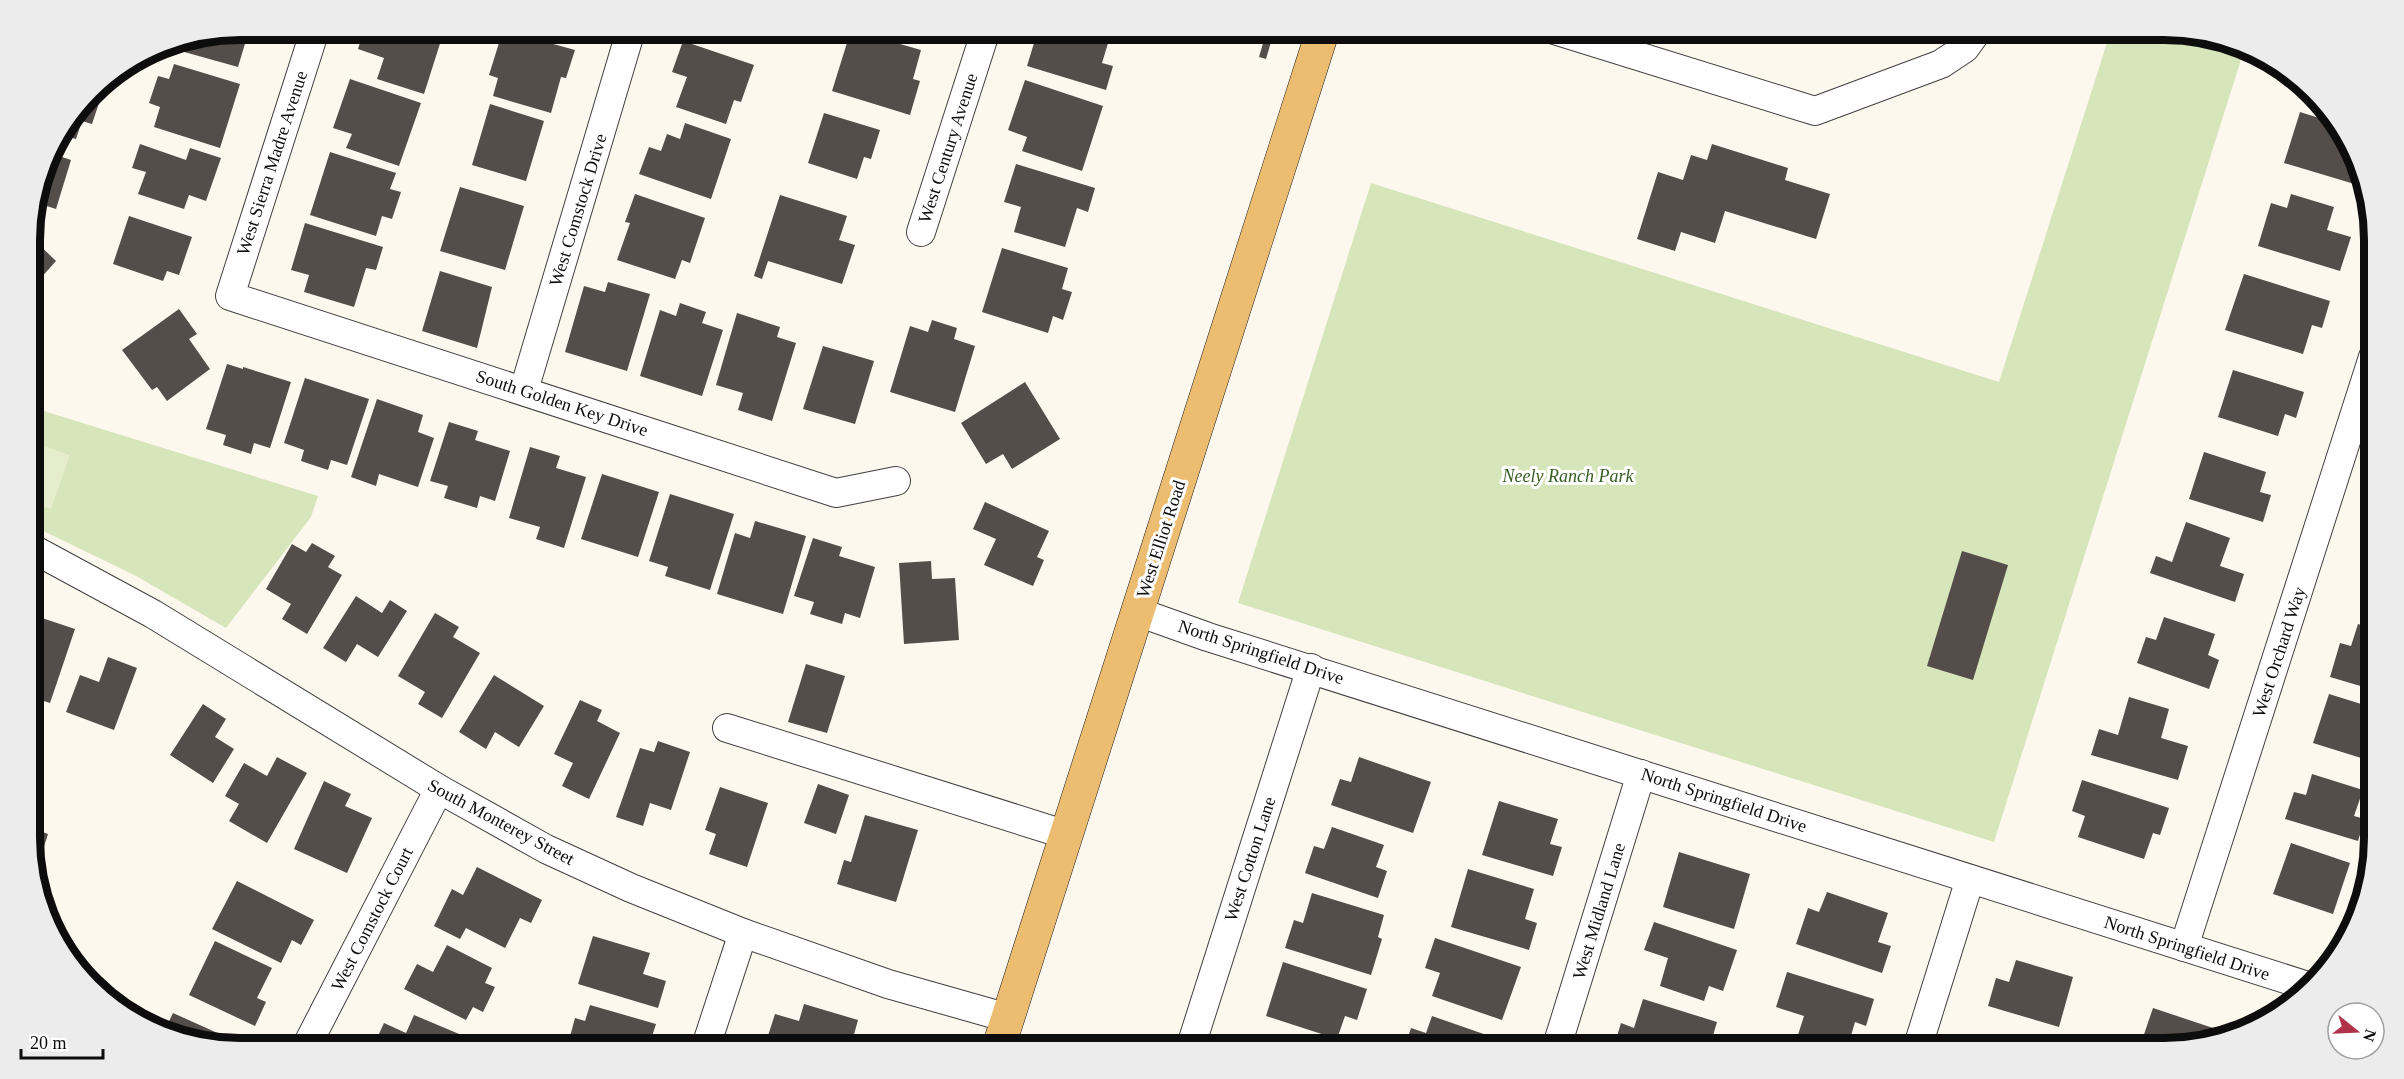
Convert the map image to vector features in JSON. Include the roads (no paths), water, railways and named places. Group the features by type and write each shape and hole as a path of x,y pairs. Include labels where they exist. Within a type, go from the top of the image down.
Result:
{"main road":[{"name":"West Elliot Road","path":"1002,1038 1320,40"}],"street":[{"name":"West Sierra Madre Avenue","path":"230,296 312,40"},
{"name":"West Comstock Drive","path":"524,390 628,40"},
{"name":"West Century Avenue","path":"921,232 983,40"},
{"path":"1586,40 1815,111 1941,64 1965,48 1971,40"},
{"name":"South Golden Key Drive","path":"230,296 836,493 896,480"},
{"name":"West Orchard Way","path":"2184,947 2364,385"},
{"name":"South Monterey Street","path":"40,553 153,614 439,789 546,849 630,888 743,933 888,984 1008,1018"},
{"name":"North Springfield Drive","path":"1138,612 2300,984"},
{"name":"West Cotton Lane","path":"1194,1038 1311,669"},
{"path":"727,729 1067,835"},
{"name":"West Midland Lane","path":"1559,1038 1641,774"},
{"name":"West Comstock Court","path":"311,1038 439,789"},
{"path":"1920,1038 1970,879"},
{"path":"709,1038 743,933"}],"park label":[{"name":"Neely Ranch Park","path":"1568,476"}]}
